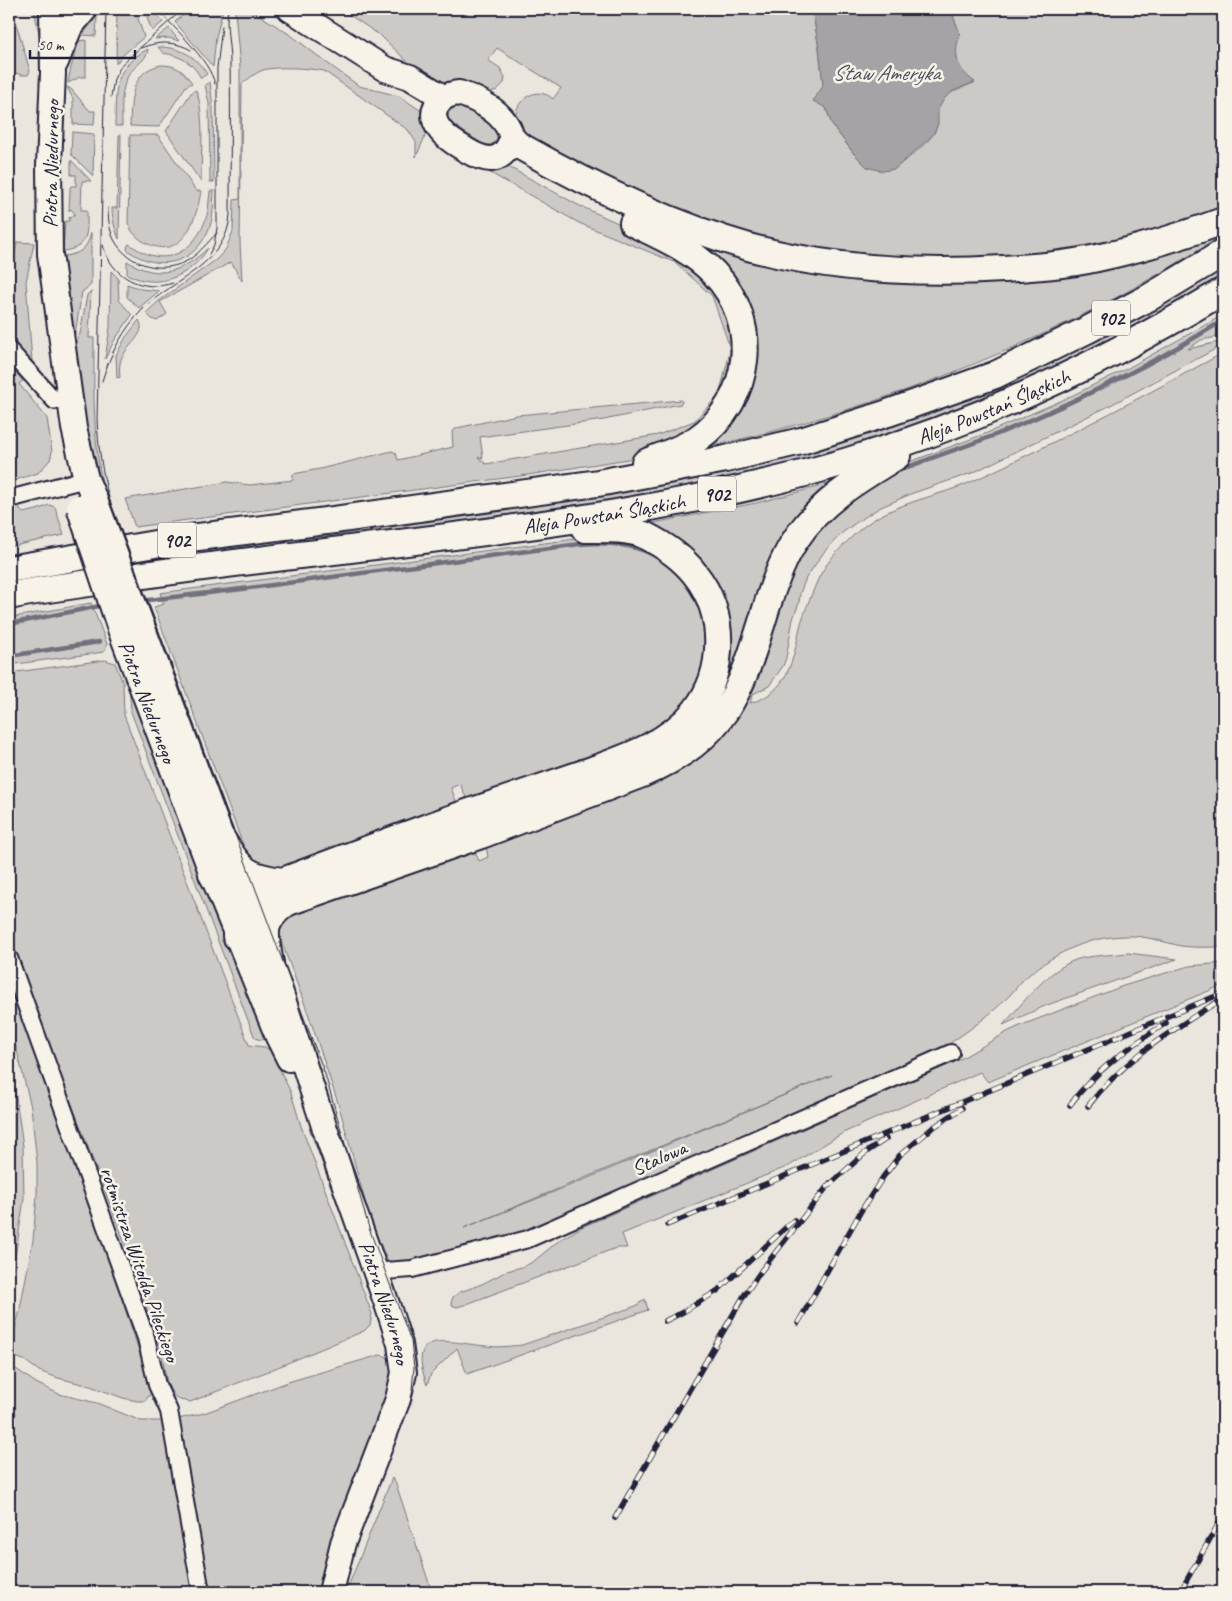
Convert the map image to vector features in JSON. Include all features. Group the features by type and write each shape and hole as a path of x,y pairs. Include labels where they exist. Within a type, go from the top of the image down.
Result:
{"main road":[{"name":"Piotra Niedurnego","path":"52,9 53,74 50,254 83,492"},
{"name":"Piotra Niedurnego","path":"53,74 70,27 85,9"},
{"path":"290,9 385,69 410,77 439,104"},
{"path":"507,147 511,132 501,116 471,97 459,93 452,94 439,104 434,116 440,131 456,143 484,158 494,158 507,147 518,145 573,175 675,222 754,248 798,258 857,267 903,271 955,272 1048,266 1096,258 1170,240 1223,221"},
{"path":"507,147 593,204 671,241 695,256 723,283 735,302 743,326 745,338 744,367 732,400 722,416 710,428 684,446 598,483"},
{"name":"Aleja Powstań Śląskich","path":"9,569 190,538 598,483 726,460 801,441 888,414 994,374 1124,311 1223,253"},
{"name":"Piotra Niedurnego","path":"50,254 43,281 44,336 55,402 83,492 131,628 212,874 278,1036 325,1129"},
{"name":"Aleja Powstań Śląskich","path":"9,596 170,571 489,531 606,514 739,490 846,462 939,431 993,410 1074,374 1223,292"},
{"path":"236,936 237,917 258,894 286,891 497,829 662,766 686,752 707,735 724,715 734,697 751,660 772,590 794,541 808,522 832,498 849,486 939,431"},
{"path":"270,963 265,937 268,920 286,891 642,751 678,728 696,709 706,694 717,662 719,645 714,611 709,597 695,574 673,552 643,534 612,529 489,531"},
{"name":"Piotra Niedurnego","path":"131,628 222,839 243,909 270,963 325,1129 400,1344 404,1373 402,1385 343,1543 331,1592"},
{"path":"222,839 235,860 245,871 286,891"},
{"path":"212,874 227,899 236,907 243,909"}],"street":[{"path":"9,350 55,402"},
{"path":"9,499 83,492"},
{"name":"rotmistrza Witolda Pileckiego","path":"9,958 146,1338 157,1385 169,1411 201,1592"},
{"name":"Stalowa","path":"376,1274 384,1271 412,1269 528,1239 951,1054"}],"shaded area":[{"path":"9,9 12,9 30,71 28,75 21,75 9,70"},
{"path":"34,9 44,9 41,44"},
{"path":"117,9 135,9 144,37 124,54 116,64"},
{"path":"144,9 151,9 163,22 152,31"},
{"path":"190,9 223,9 216,37 213,67 175,22"},
{"path":"236,9 250,9 292,36 359,86 399,96 420,110 427,132 416,157 416,142 408,130 324,71 302,68 276,68 263,70 252,76 242,84 240,243 242,281 231,262 160,302 167,314 157,321 146,313 159,301 217,259 226,249 233,231 234,200 240,199 240,68"},
{"path":"333,9 812,9 826,108 832,125 855,155 905,161 924,145 936,130 938,110 943,100 952,92 974,83 962,71 958,63 956,46 959,33 954,18 954,9 1223,9 1223,213 1112,247 905,264 728,233 520,138 515,118 519,105 529,96 535,94 541,93 553,99 561,88 497,48 488,60 500,68 505,77 504,83 497,90 487,93 444,85 416,70 381,36 351,16"},
{"path":"97,17 96,36 82,35"},
{"path":"169,28 179,41 169,38 155,39"},
{"path":"86,40 86,77 80,77 68,83 79,41"},
{"path":"158,47 166,47 186,53 207,74 201,78 190,64 175,56 163,53"},
{"path":"148,49 146,56 130,72 125,82 122,101 122,126 115,126 118,81 128,64 136,56"},
{"path":"161,65 179,69 192,83 186,86 159,127 130,126 132,97 138,80 151,68"},
{"path":"210,82 213,108 214,182 210,182 209,103 205,85"},
{"path":"67,87 71,89 90,111 95,111 94,125 73,124 73,99"},
{"path":"196,90 202,122 201,182 166,131 191,93"},
{"path":"457,106 463,107 495,128 498,135 495,142 490,145 483,144 450,123 448,118 449,111"},
{"path":"72,132 94,134 93,176 71,154"},
{"path":"119,135 121,135 119,239 114,224 112,208 117,208"},
{"path":"130,135 158,135 196,191 201,191 192,224 179,242 170,247 159,247 146,243 129,226"},
{"path":"71,160 91,181 82,181 81,210 87,210 87,232 82,243 72,249 63,251 65,221 69,221 69,217 75,214 71,209 69,211 70,188 71,186 76,186 76,175 71,175"},
{"path":"478,166 507,166 578,205 660,242 713,279 739,348 716,415 641,456 628,459 528,475 135,527 125,499 227,482 250,485 293,480 293,474 392,451 396,453 398,460 453,447 452,432 457,428 517,415 681,400 682,402 681,404 604,420 480,437 483,458 478,457 486,464 658,435 694,421 719,395 730,352 712,296 676,263 579,223"},
{"path":"568,179 858,273 1223,235 1102,305 1039,336 974,364 909,389 842,411 775,431 707,447 746,388 715,262"},
{"path":"210,191 214,191 213,213 210,226 204,239 186,257 164,263 139,257 127,250 129,244 147,254 164,257 182,251 190,245 201,229 208,211"},
{"path":"91,233 91,285 82,292 75,334 70,345 64,280 64,256 82,250"},
{"path":"17,242 34,243 26,282 32,361 9,338 9,284"},
{"path":"208,248 193,266 173,278 162,281 150,281 138,279 127,274 127,261 150,271 170,271 189,263"},
{"path":"1223,269 1223,278 1132,329 1039,376 943,416 844,449 797,462 702,484 559,509 149,564 146,557 608,495 723,473 789,456 919,416 982,392 1104,336 1164,304"},
{"path":"111,271 118,278 119,300 132,315 114,341 105,359 110,327"},
{"path":"127,284 141,289 159,291 139,308 127,297"},
{"path":"91,291 89,338 94,338 96,439 101,479 106,499 91,471 71,353 80,334 87,295"},
{"path":"1223,315 1223,336 1201,340 1188,349 1223,341 1223,345 1105,408 972,473 913,493 879,508 842,533 824,552 806,578 793,619 783,666 769,686 753,694 750,703 773,692 787,674 803,617 819,577 838,551 868,524 895,508 956,488 1003,467 1223,353 1223,947 1181,946 1132,936 1096,940 1069,949 1044,963 1022,981 991,1013 937,1052 535,1231 409,1265 397,1264 387,1260 371,1223 339,1106 308,1013 277,930 280,915 474,850 479,861 488,857 486,846 684,763 805,534 888,470 987,433 1065,399 1128,368","holes":["832,1075 581,1181 464,1228"]},
{"path":"139,320 141,329 137,338 122,357 120,377 117,378 116,355 126,337"},
{"path":"9,365 23,381 19,384 47,418 52,452 50,460 38,473 9,482"},
{"path":"833,483 724,704 675,739 724,625 638,526 756,503"},
{"path":"18,504 23,513 49,505 55,507 64,535 9,547 9,506"},
{"path":"583,538 620,539 667,556 703,599 708,670 666,729 468,802 460,784 451,788 458,806 294,869 252,869 154,607 164,604 160,593"},
{"path":"91,603 107,644 104,652 9,665 9,618"},
{"path":"105,660 115,663 123,683 124,715 249,1045 265,1047 271,1051 291,1093 301,1126 372,1314 370,1325 364,1331 190,1402 180,1400 173,1395 167,1383 161,1351 120,1231 9,939 9,673"},
{"path":"129,681 274,1041 257,1039 254,1036 131,712"},
{"path":"276,949 313,1047 349,1164"},
{"path":"1128,953 1177,959 1047,1005 1003,1025 1038,986 1059,968 1082,958"},
{"path":"1223,963 1223,985 988,1082 980,1072 843,1133 789,1166 622,1234 627,1248 616,1248 464,1305 457,1307 451,1303 453,1297 460,1292 534,1261 561,1239 582,1227 957,1061 1022,1025 1123,986 1189,966"},
{"path":"9,981 106,1249 149,1382 151,1393 145,1401 123,1398 90,1386 58,1378 39,1371 24,1360 9,1355 33,1240 37,1195 37,1163 31,1107 9,1019"},
{"path":"9,1058 23,1146 24,1199 9,1297"},
{"path":"309,1128 313,1129 371,1293"},
{"path":"645,1299 648,1310 467,1374 457,1348 431,1374 427,1385 422,1366 422,1354 427,1346 435,1342 446,1341 495,1347 522,1345 636,1306"},
{"path":"380,1355 391,1360 392,1384 320,1592 206,1592 174,1420 204,1413 291,1381"},
{"path":"9,1364 36,1383 59,1394 97,1403 141,1421 165,1421 196,1592 9,1592"},
{"path":"392,1478 396,1484 432,1592 346,1592"}],"water":[{"name":"Staw Ameryka","path":"812,9 954,9 953,16 960,33 957,48 958,61 964,72 975,82 953,91 944,99 938,110 938,124 933,135 895,169 882,171 867,167 855,155 832,125 826,108 813,101 823,86"}],"waterway":[{"path":"889,475 1000,433 1056,409 1139,369 1219,323"},
{"path":"140,601 580,544 600,543 629,546 656,556"},
{"path":"9,624 105,605"},
{"path":"9,656 99,642"}],"tram line":[{"path":"106,9 97,419 99,449 104,478 109,498 325,1074 369,1228 411,1341 414,1368 412,1390"},
{"path":"157,9 199,55 212,74 215,84"},
{"path":"111,97 114,79 122,64 183,9"},
{"path":"102,381 109,361 129,325 155,298 197,269 209,258 227,232 230,215 230,55 227,22 228,9"},
{"path":"209,254 214,245 217,228 217,68 222,26"},
{"path":"141,48 166,43 179,45 191,50"},
{"path":"108,208 110,228 117,245 133,259 153,267 175,266 185,262 198,253 217,233"},
{"path":"103,245 113,266 129,280 150,286 173,283"}],"railway":[{"path":"667,1225 1223,993"},
{"path":"1088,1106 1102,1089 1133,1059 1167,1034 1222,999"},
{"path":"1070,1105 1102,1070 1166,1023"},
{"path":"798,1323 861,1211 883,1177 900,1155 931,1129 962,1108"},
{"path":"826,1188 865,1153 886,1139"},
{"path":"615,1518 745,1294 830,1183"},
{"path":"665,1321 717,1291 794,1220"},
{"path":"1180,1592 1223,1516"}]}
